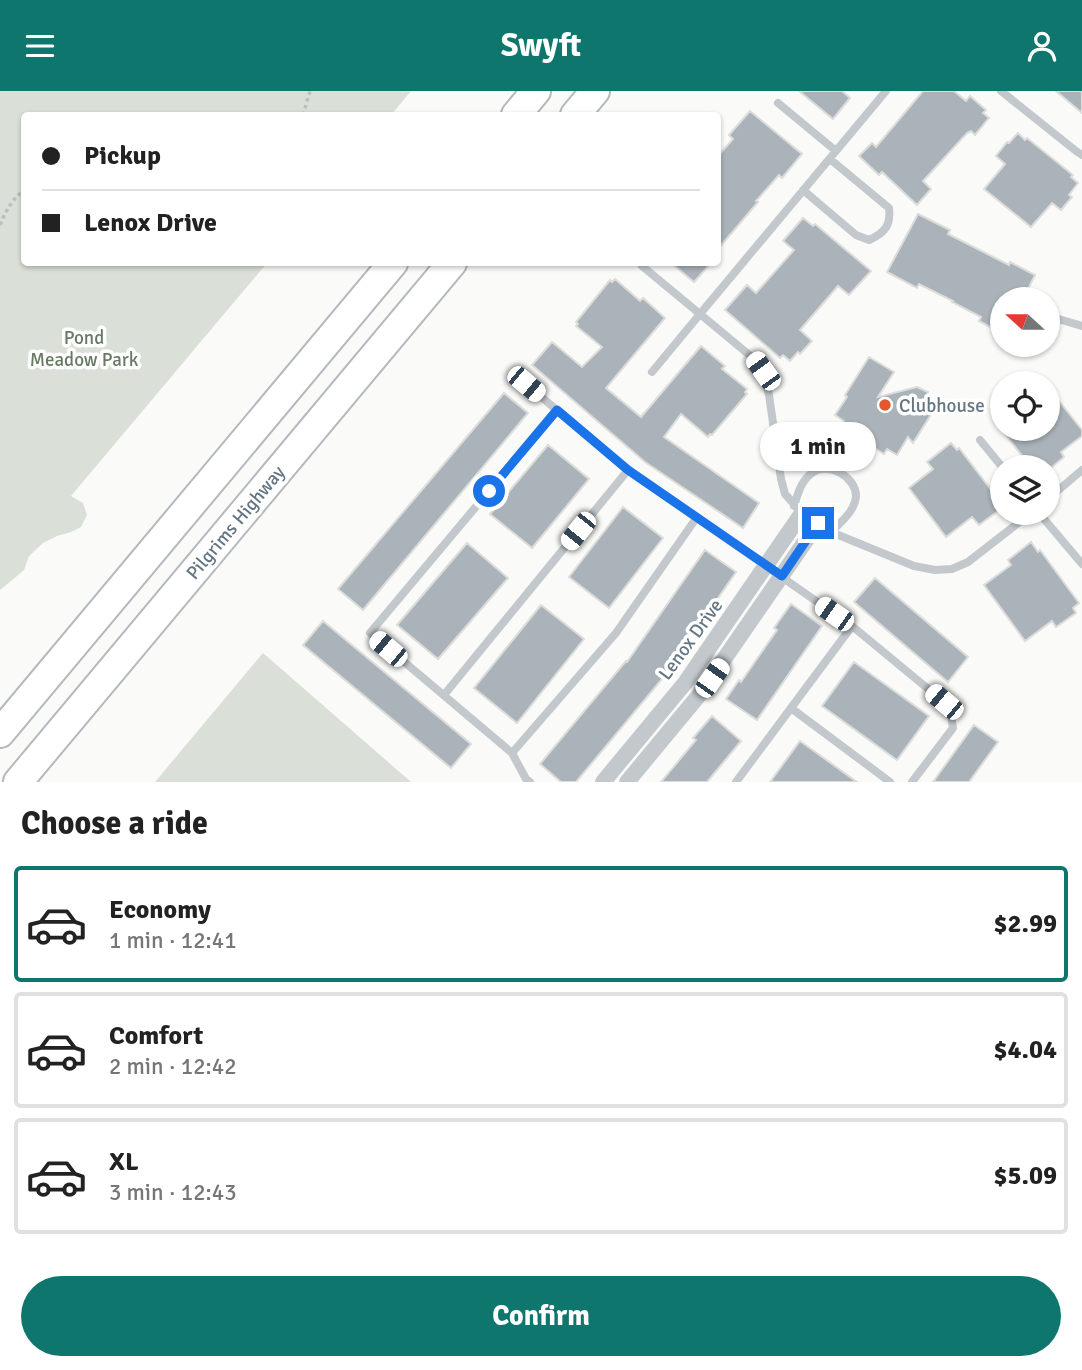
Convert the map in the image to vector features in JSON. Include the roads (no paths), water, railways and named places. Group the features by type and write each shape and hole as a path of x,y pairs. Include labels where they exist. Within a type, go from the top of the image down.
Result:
{"highway":[{"path":"518,112 536,91"},
{"path":"578,112 595,91"},
{"path":"0,733 390,266"},
{"name":"Pilgrims Highway","path":"18,782 449,266"}],"street":[{"name":"Lenox Drive","path":"603,782 685,683 767,566 798,509"},
{"name":"Lenox Drive","path":"627,782 700,694 782,576 824,528"}],"lane":[{"path":"652,372 886,91"},
{"path":"1002,91 1082,155"},
{"path":"778,103 836,151"},
{"path":"803,190 856,235 869,240 881,235 890,219 889,208 830,159"},
{"path":"642,266 753,358 763,371 769,395 780,479 785,494 798,509 824,528 914,566 935,571 952,569 968,562 1016,525"},
{"path":"1060,320 1082,326"},
{"path":"526,384 628,470 852,626 944,702 951,715 953,728 912,782"},
{"path":"530,782 512,753 370,633 557,410"},
{"path":"980,440 992,455"},
{"path":"798,509 800,486 814,470 824,468 845,476 853,484 856,494 853,506 847,516 824,528"},
{"path":"444,695 628,470"},
{"path":"1060,489 1082,471"},
{"path":"512,753 616,633 697,517"},
{"path":"1049,525 1082,563"},
{"path":"736,782 852,626"},
{"path":"791,708 890,782"}],"place":[{"name":"Clubhouse","path":"885,405"}],"park label":[{"name":"Pond Meadow Park","path":"84,348"}]}
